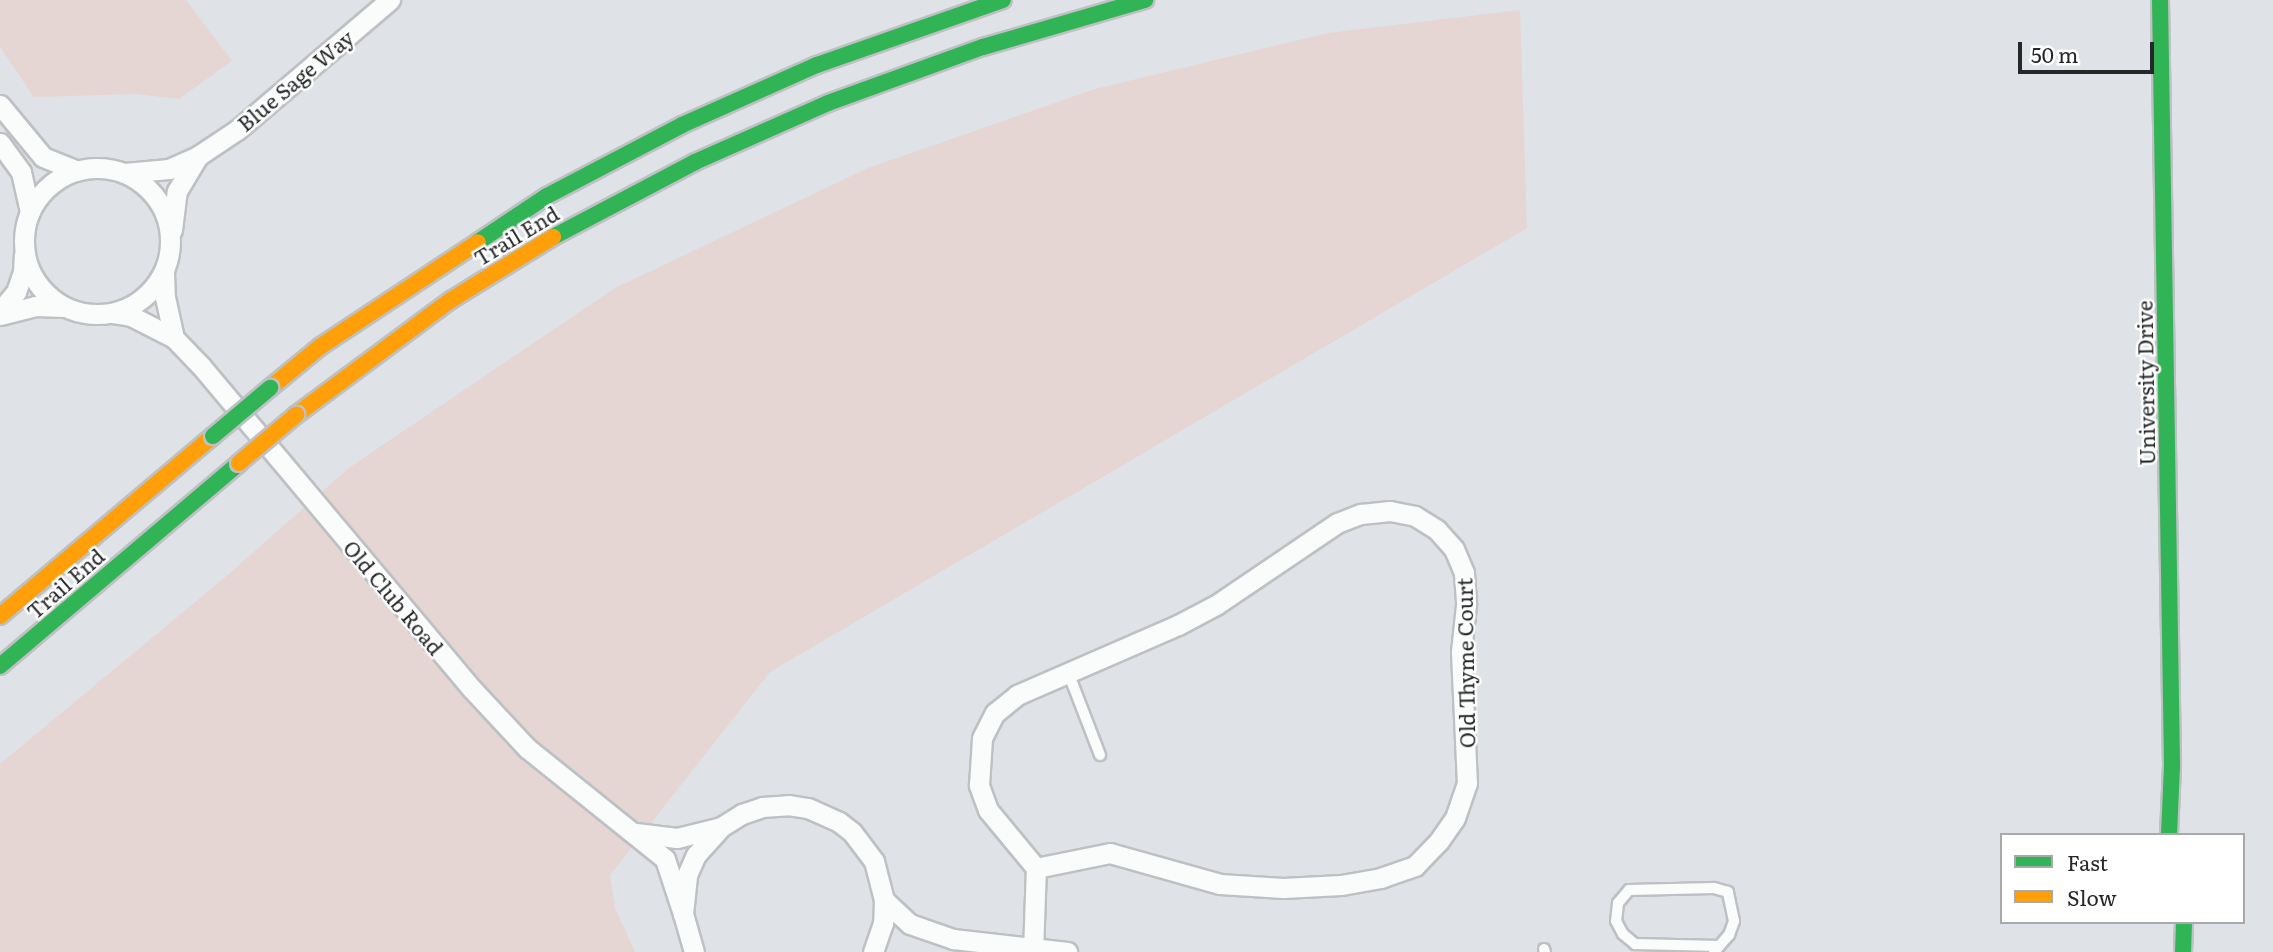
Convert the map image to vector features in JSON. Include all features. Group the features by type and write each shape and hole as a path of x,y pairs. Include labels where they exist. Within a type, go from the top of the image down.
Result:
{"street":[{"name":"Blue Sage Way","path":"124,173 169,169 198,156 237,131 390,0"},
{"name":"Trail End","path":"0,616 321,346 547,196 682,125 817,65 893,36 1003,0"},
{"name":"Trail End","path":"0,666 334,384 451,300 569,227 695,162 828,103 983,47 1145,0"},
{"name":"University Drive","path":"2160,0 2172,766 2169,833"},
{"path":"0,105 43,157 77,171"},
{"path":"0,143 20,172 30,212 24,243 23,272 16,292 0,313"},
{"name":"Blue Sage Way","path":"171,237 177,191 198,156"},
{"path":"30,212 49,186 77,171 92,169 124,173 150,190 161,204 171,237 164,272 165,297 174,338"},
{"path":"24,243 29,266 40,287 65,307 81,313 113,313 143,299 164,272"},
{"path":"0,313 35,306 65,307"},
{"name":"Old Club Road","path":"113,313 131,316 174,338 201,366 472,689 527,748 665,859 694,952"},
{"name":"Old Thyme Court","path":"1383,512 1415,516 1437,530 1454,549 1464,573 1466,605 1461,652 1467,783 1455,818 1439,841 1415,866 1381,878 1342,885 1283,888 1220,884 1110,853 1036,868 988,810 979,785 982,738 995,713 1017,695 1216,605 1337,523 1361,514 1383,512"},
{"name":"University Drive","path":"2172,766 2179,833"},
{"path":"683,914 687,875 696,855 721,827 742,814 762,807 788,805 826,815 852,832 864,845 880,877 884,900 883,923 873,952"},
{"path":"636,834 677,838 721,827"},
{"path":"1033,951 1036,868"},
{"path":"884,900 910,925 953,939 1033,951 1067,952"},
{"path":"2183,952 2184,924"}],"lane":[{"path":"1068,672 1100,755"},
{"path":"1714,888 1728,891 1734,921 1729,935 1716,949 1633,948 1616,921 1618,903 1629,890 1714,888"}],"shaded area":[{"path":"0,0 186,0 232,61 179,99 135,94 34,97 0,47"},
{"path":"1520,10 1527,228 770,672 610,875 615,908 635,952 0,952 0,764 230,573 350,467 615,288 868,168 1095,89 1328,33"}],"traffic: fast":[{"path":"478,242 547,196 682,125 817,65 1003,0"},
{"path":"553,237 695,162 828,103 983,47 1145,0"},
{"path":"2160,0 2172,766 2169,833"},
{"path":"213,436 270,388"},
{"path":"0,666 239,463"},
{"path":"2183,952 2184,924"}],"traffic: slow":[{"path":"296,415 451,300 553,237"},
{"path":"270,388 321,346 478,242"},
{"path":"239,463 296,415"},
{"path":"0,616 213,436"}]}
